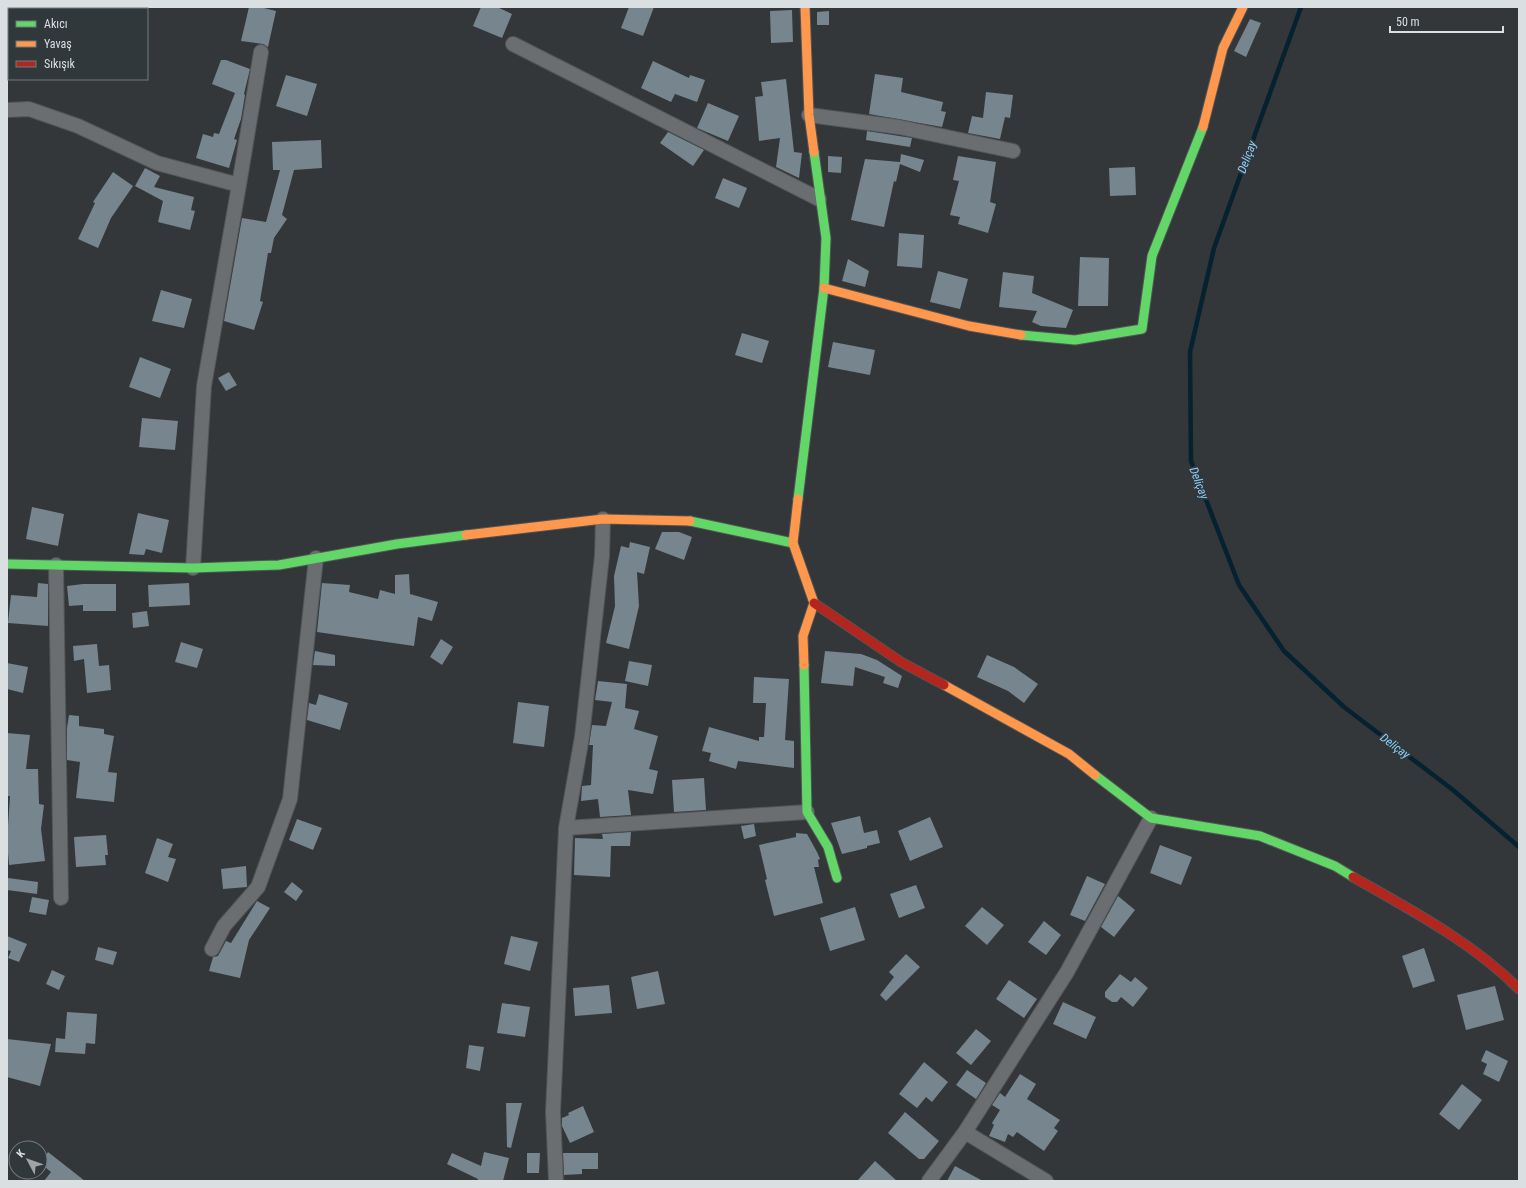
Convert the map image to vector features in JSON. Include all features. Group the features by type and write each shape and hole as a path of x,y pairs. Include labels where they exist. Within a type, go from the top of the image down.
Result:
{"street":[{"path":"805,7 809,115 819,199 826,238 824,288 793,543 814,603 901,662 1069,754 1152,818 1260,836 1335,866 1433,923 1500,970 1519,988"},
{"path":"824,288 969,326 1034,337 1075,340 1142,329 1152,256 1202,131 1223,48 1243,7"},
{"path":"513,44 819,199"},
{"path":"192,568 204,386 261,52"},
{"path":"7,110 29,109 78,126 157,163 239,185"},
{"path":"809,115 899,127 1013,151"},
{"path":"7,564 192,568 279,565 397,544 541,525 603,519 693,521 793,543"},
{"path":"556,1181 553,1112 566,828 582,737 602,556 603,519"},
{"path":"212,949 224,926 258,888 290,799 316,558"},
{"path":"56,565 61,898"},
{"path":"814,603 803,636 807,812 828,847 837,878"},
{"path":"566,828 807,812"},
{"path":"929,1181 965,1132 1067,972 1152,818"},
{"path":"965,1132 1046,1181"}],"building":[{"path":"249,7 260,7 276,11 268,47 263,44 241,41"},
{"path":"481,7 497,7 512,14 502,38 473,26"},
{"path":"629,7 654,7 643,36 621,28"},
{"path":"792,10 793,42 771,43 770,11"},
{"path":"829,11 829,25 817,25 817,12"},
{"path":"1250,19 1261,23 1246,57 1234,51"},
{"path":"221,60 226,60 250,69 244,94 241,119 234,139 237,140 229,168 196,158 203,134 213,137 214,133 219,134 235,93 212,84"},
{"path":"653,61 689,78 690,75 705,80 697,102 675,94 671,102 641,88"},
{"path":"875,74 903,78 901,92 943,102 941,111 946,112 942,127 869,114"},
{"path":"286,75 317,84 307,116 276,106"},
{"path":"786,79 794,152 802,153 799,178 776,167 780,138 759,141 755,97 763,96 761,82"},
{"path":"986,92 1013,95 1010,118 1005,117 1000,139 968,133 972,116 983,118"},
{"path":"708,103 739,116 728,141 697,128"},
{"path":"867,131 912,138 910,147 866,140"},
{"path":"668,132 704,150 693,166 660,143"},
{"path":"321,140 322,168 294,170 282,215 287,219 274,238 271,253 268,253 260,301 263,302 254,330 224,321 242,218 266,222 280,170 273,170 272,142"},
{"path":"901,154 924,160 920,172 900,164 896,182 894,181 884,227 851,220 865,159 900,162"},
{"path":"828,156 842,157 841,173 828,172"},
{"path":"958,156 996,162 990,202 996,204 988,233 958,224 960,217 950,215 959,181 953,180"},
{"path":"1135,167 1136,195 1110,196 1109,168"},
{"path":"145,168 160,176 154,187 194,197 191,210 195,211 190,230 158,222 163,201 135,186"},
{"path":"113,172 133,186 111,218 98,248 78,239 95,203 93,202"},
{"path":"723,178 747,188 739,208 715,198"},
{"path":"899,233 924,235 922,268 897,266"},
{"path":"1080,257 1109,258 1108,306 1078,306"},
{"path":"848,259 869,271 865,287 842,281"},
{"path":"938,271 968,279 960,309 930,302"},
{"path":"1003,272 1034,276 1032,293 1073,310 1066,328 1041,326 1032,322 1037,311 999,307"},
{"path":"161,290 192,299 184,328 152,321"},
{"path":"742,333 769,341 762,363 735,355"},
{"path":"833,342 875,350 870,375 828,367"},
{"path":"140,357 171,369 160,398 129,387"},
{"path":"229,372 237,385 226,391 218,378"},
{"path":"142,418 178,421 175,450 139,447"},
{"path":"32,507 64,514 58,546 26,539"},
{"path":"138,513 169,520 162,553 146,549 144,555 129,554"},
{"path":"662,532 679,532 692,537 684,560 655,549"},
{"path":"630,542 650,547 644,574 637,572 639,606 629,649 606,643 615,606 614,576 621,546 629,548"},
{"path":"409,574 410,594 438,602 432,621 418,617 414,646 317,632 322,583 350,585 349,592 378,599 380,590 395,594 395,575"},
{"path":"38,583 48,584 48,626 8,623 11,595 37,597"},
{"path":"189,583 190,605 149,607 148,585"},
{"path":"83,584 116,584 116,611 83,611 83,605 69,606 67,586"},
{"path":"147,611 149,626 133,628 132,613"},
{"path":"441,639 453,647 442,665 430,657"},
{"path":"181,642 203,649 197,668 175,662"},
{"path":"97,644 99,666 109,665 111,690 87,693 84,659 74,661 73,646"},
{"path":"315,651 335,655 335,666 313,665"},
{"path":"825,651 861,654 877,660 902,676 898,688 883,683 885,677 855,667 853,686 821,683"},
{"path":"987,655 1014,667 1038,684 1024,703 1008,691 977,677"},
{"path":"629,661 652,665 648,686 625,681"},
{"path":"7,663 28,667 23,693 7,689"},
{"path":"754,677 789,679 785,740 794,741 794,768 738,761 736,769 709,761 711,753 702,751 709,727 759,741 759,737 764,737 766,703 753,703"},
{"path":"598,681 627,684 625,708 639,711 634,729 658,736 649,769 658,771 653,794 628,790 631,815 600,817 598,799 581,801 582,786 591,785 593,745 589,745 592,725 606,726 612,702 595,700"},
{"path":"319,694 348,703 340,730 307,720 309,703 316,705"},
{"path":"518,702 549,706 544,747 513,743"},
{"path":"69,715 79,716 79,726 104,729 104,734 114,736 108,772 117,773 114,802 76,798 80,762 67,760 67,728"},
{"path":"7,733 30,735 26,769 38,769 39,804 44,805 41,829 45,861 9,865 7,841 10,796 7,796"},
{"path":"704,778 706,810 674,812 672,780"},
{"path":"860,816 864,833 877,830 880,843 842,854 831,823"},
{"path":"930,817 943,847 910,861 898,831"},
{"path":"297,819 322,828 313,850 289,840"},
{"path":"754,824 756,836 744,839 741,826"},
{"path":"631,832 630,846 611,846 610,877 574,875 575,838 603,839 602,834"},
{"path":"796,833 807,834 820,859 818,860 819,867 814,867 823,903 774,916 765,880 767,879 759,845 796,837"},
{"path":"106,835 108,855 105,855 106,865 76,867 74,837"},
{"path":"157,838 173,844 168,857 176,859 168,882 145,873"},
{"path":"1160,845 1192,857 1181,885 1150,873"},
{"path":"246,866 247,887 223,889 221,869"},
{"path":"1087,876 1105,884 1085,921 1070,915"},
{"path":"8,878 38,882 37,894 7,890"},
{"path":"292,882 303,891 296,901 284,892"},
{"path":"916,885 925,908 899,918 890,894"},
{"path":"1118,896 1135,910 1114,937 1101,927"},
{"path":"32,897 49,900 46,915 29,912"},
{"path":"257,901 270,908 249,940 240,978 209,971 213,957 218,956 226,941 231,943"},
{"path":"855,907 865,940 830,951 820,918"},
{"path":"982,907 1004,925 987,945 965,926"},
{"path":"1044,921 1061,935 1046,955 1028,942"},
{"path":"7,936 27,944 19,962 8,958 11,951 7,950"},
{"path":"511,936 538,942 530,971 504,964"},
{"path":"98,947 117,952 113,965 95,960"},
{"path":"1424,948 1435,981 1413,988 1402,956"},
{"path":"906,954 920,967 886,1001 880,995 894,977 889,972"},
{"path":"52,970 65,976 59,990 46,984"},
{"path":"658,971 665,1004 637,1009 631,977"},
{"path":"1120,974 1131,982 1135,977 1148,988 1133,1007 1121,997 1117,1002 1112,1002 1105,997 1105,992"},
{"path":"1009,980 1037,999 1024,1018 996,999"},
{"path":"609,985 612,1013 575,1016 573,988"},
{"path":"1495,986 1504,1020 1466,1030 1457,995"},
{"path":"1063,1002 1096,1017 1086,1039 1053,1024"},
{"path":"502,1003 530,1007 525,1037 497,1033"},
{"path":"67,1012 97,1014 95,1044 86,1043 85,1054 55,1052 56,1038 65,1039"},
{"path":"976,1029 991,1041 971,1065 956,1053"},
{"path":"7,1039 51,1044 40,1086 7,1077"},
{"path":"469,1045 484,1047 480,1071 466,1068"},
{"path":"1486,1050 1508,1061 1499,1082 1483,1074 1487,1064 1481,1061"},
{"path":"924,1062 948,1082 932,1102 926,1097 917,1108 899,1094"},
{"path":"967,1070 986,1083 976,1099 956,1085"},
{"path":"1020,1074 1036,1084 1027,1099 1060,1120 1054,1128 1058,1131 1044,1151 1017,1132 1013,1137 1008,1134 1005,1142 989,1136 994,1125 992,1123 1000,1110 992,1105 1000,1093 1005,1097"},
{"path":"1462,1084 1482,1100 1459,1130 1439,1114"},
{"path":"506,1103 522,1103 511,1148 507,1147"},
{"path":"583,1106 594,1132 570,1143 562,1126 562,1118 569,1115 568,1113"},
{"path":"905,1112 939,1141 924,1159 919,1159 888,1133"},
{"path":"48,1152 85,1181 44,1181 48,1180 48,1176 51,1172 48,1170"},
{"path":"484,1152 509,1158 503,1181 477,1181 478,1179 447,1164 452,1153 481,1166"},
{"path":"527,1153 540,1153 539,1173 527,1173"},
{"path":"563,1153 598,1153 598,1169 582,1169 582,1174 564,1175"},
{"path":"875,1161 897,1181 857,1181"},
{"path":"955,1166 983,1181 947,1181"}],"waterway":[{"name":"Deliçay","path":"1301,7 1214,248 1190,352 1191,461 1239,585 1284,651 1344,707 1453,790 1519,847"}],"traffic: fast":[{"path":"1021,335 1075,340 1142,329 1152,256 1203,127"},
{"path":"798,499 824,288 826,238 814,152"},
{"path":"690,521 793,543"},
{"path":"7,564 193,568 279,565 397,544 466,535"},
{"path":"804,665 807,812 828,847 837,878"},
{"path":"1095,775 1151,818 1260,836 1335,866 1353,877"}],"traffic: slow":[{"path":"805,7 809,115 814,152"},
{"path":"1203,127 1223,48 1243,7"},
{"path":"824,288 969,326 1021,335"},
{"path":"798,499 793,543 814,603 803,636 804,665"},
{"path":"466,535 603,519 690,521"},
{"path":"944,685 1069,754 1095,775"}],"traffic: jam":[{"path":"814,603 901,662 944,685"},
{"path":"1353,877 1419,915 1461,942 1501,972 1519,989"}]}
